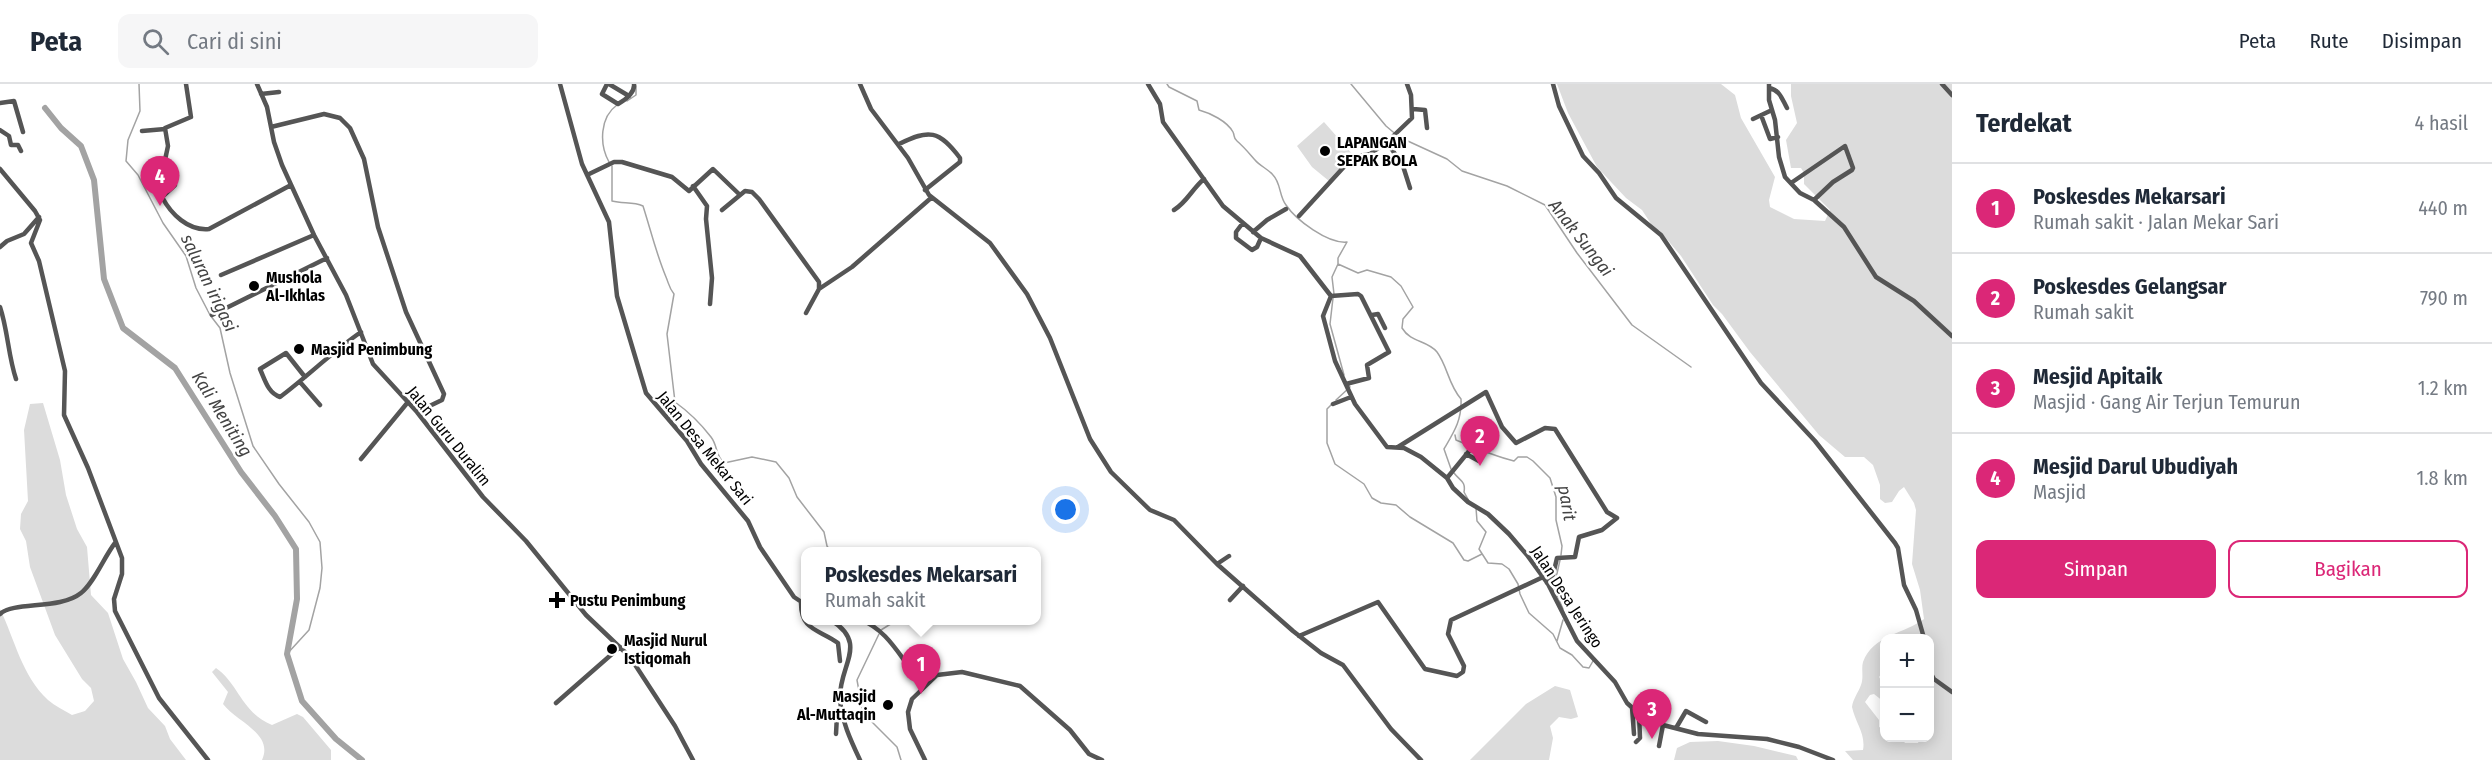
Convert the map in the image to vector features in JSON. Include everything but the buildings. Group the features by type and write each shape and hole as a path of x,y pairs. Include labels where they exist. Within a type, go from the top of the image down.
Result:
{"street":[{"path":"142,131 165,129 191,116 186,84"},
{"name":"Jalan Guru Duralim","path":"257,84 276,147 291,185 314,236 346,295 373,364 417,412 483,497 520,534 586,615 620,647 635,665 664,709 693,760"},
{"name":"Jalan Desa Mekar Sari","path":"560,84 587,175 609,222 617,296 646,393 687,441 701,464 748,521 760,548 794,597 801,602"},
{"path":"629,96 608,84 602,94 618,104 629,96 633,90 633,84"},
{"path":"860,84 872,109 899,144 925,190 990,243 1020,284 1046,329 1090,439 1107,467 1150,510 1176,522 1217,564 1299,636 1317,651 1346,667 1391,729 1421,760"},
{"path":"1148,84 1160,104 1163,122 1223,206 1261,238 1300,256 1335,296 1359,294 1372,315 1389,352 1367,365 1369,378 1347,384"},
{"path":"1299,216 1353,157 1370,154 1387,142 1412,118 1412,95 1407,84"},
{"path":"1553,84 1559,106 1583,156 1599,173 1616,198 1660,235 1761,382 1819,445 1898,548 1904,585 1916,610 1923,634"},
{"path":"1942,84 1952,95"},
{"path":"1769,86 1779,93 1787,108"},
{"path":"1769,86 1782,169 1791,183 1802,195 1814,200 1848,232 1876,277 1908,297 1952,336"},
{"path":"261,94 279,92"},
{"path":"0,103 14,101 23,132"},
{"path":"1413,109 1425,110 1427,128"},
{"path":"1753,119 1772,110"},
{"path":"271,127 327,114 343,120 355,136 364,159 380,231 406,312 444,394 443,399 417,412"},
{"path":"1761,115 1770,139 1778,137"},
{"path":"162,196 175,185 165,160 168,148 165,129"},
{"path":"0,130 8,136 11,145 18,145 21,151"},
{"path":"899,144 921,134 935,134 960,158 960,162 925,190"},
{"path":"1387,142 1403,166 1410,188"},
{"path":"1791,183 1845,146 1853,168 1833,182 1814,200"},
{"path":"587,175 614,162 622,162 646,171 670,176 678,180 687,191 691,190 713,169 740,195"},
{"path":"0,170 39,217 39,227 31,243 39,261 65,371 64,415 88,468 122,558 123,568 114,605 122,628 159,698 208,760"},
{"path":"150,177 173,216 196,228 207,230 234,218 267,196 291,185"},
{"path":"1174,210 1185,204 1194,189 1204,179"},
{"path":"693,186 707,206 706,219 712,279 710,304"},
{"path":"722,210 740,195 749,191 756,196 818,279 819,289"},
{"path":"806,313 819,289 859,261 932,198"},
{"path":"1253,232 1267,220 1286,209"},
{"path":"0,247 7,241 24,234 39,217"},
{"path":"1242,224 1236,232 1236,238 1252,249 1257,247 1261,238"},
{"path":"221,274 314,236"},
{"path":"212,315 327,258"},
{"name":"Jalan Desa Jeringo","path":"1335,296 1323,316 1335,361 1364,419 1387,447 1398,447 1416,453 1449,476 1453,488 1468,502 1488,514 1515,541 1547,583 1576,641 1613,680 1623,698 1636,710 1663,725 1698,734 1767,739 1799,747 1833,760"},
{"path":"0,307 9,337 9,355 16,379"},
{"path":"1372,315 1378,314 1385,328"},
{"path":"305,377 287,353 260,369 264,382 278,397 300,382 361,332"},
{"path":"300,382 320,405"},
{"path":"1398,447 1486,392 1502,427 1516,443 1545,428 1555,429 1607,512 1617,518 1602,530 1579,537 1575,557 1561,556 1556,559 1552,575 1547,583"},
{"path":"1333,404 1350,394"},
{"path":"361,459 408,402"},
{"path":"1449,476 1474,445"},
{"path":"1466,454 1479,461"},
{"path":"0,615 7,609 35,607 76,597 91,582 101,562 116,543"},
{"path":"1217,564 1229,556"},
{"path":"1299,636 1377,602 1425,669 1458,675 1463,672 1464,666 1448,634 1451,620 1541,578"},
{"path":"1230,600 1242,586"},
{"name":"Jalan Desa Mekar Sari","path":"809,625 839,644 840,661"},
{"path":"837,625 846,631 850,642 850,656 841,694 842,714 860,760"},
{"path":"868,625 882,633 925,685"},
{"path":"556,703 620,647"},
{"path":"925,760 910,729 908,718 912,699 937,675 962,672 1020,686 1070,730 1089,754 1102,760"},
{"path":"1934,679 1952,692"},
{"path":"1634,734 1636,710"},
{"path":"1636,710 1640,738 1636,742"},
{"path":"1676,728 1686,711 1706,722"},
{"path":"836,734 837,715 842,714"},
{"path":"1659,746 1663,725"}],"shaded area":[{"path":"1557,84 1721,84 1735,95 1741,118 1775,177 1769,200 1770,207 1794,219 1825,221 1830,210 1804,184 1804,173 1801,168 1791,168 1786,140 1797,123 1791,96 1791,84 1952,84 1952,760 1853,760 1845,751 1863,750 1863,739 1852,707 1862,682 1863,662 1868,653 1880,642 1880,699 1874,694 1870,695 1865,702 1879,720 1880,742 1934,742 1934,634 1895,634 1924,619 1920,590 1912,564 1916,510 1914,503 1904,487 1892,502 1885,503 1880,499 1880,485 1873,465 1864,457 1845,457 1819,435 1713,305 1681,256 1659,230 1655,230 1642,210 1626,198 1597,167 1568,113"},
{"name":"LAPANGAN SEPAK BOLA","path":"1324,122 1354,156 1329,181 1312,167 1297,146"},
{"path":"43,403 60,460 66,495 77,529 87,547 91,595 108,613 123,659 148,708 165,726 170,739 186,760 0,760 0,609 25,669 48,700 72,715 85,711 94,701 91,688 82,679 55,635 30,567 26,541 20,529 21,514 28,501 24,430 30,404"},
{"path":"216,668 230,682 253,713 272,725 297,714 303,717 331,750 331,760 262,760 263,743 259,736 223,704 228,692 212,672"},
{"path":"1555,686 1570,690 1578,717 1571,719 1559,717 1550,726 1553,738 1549,760 1470,760 1526,704"},
{"path":"1718,741 1754,746 1796,756 1798,760 1674,760 1677,748 1690,742"}],"waterway":[{"name":"saluran irigasi","path":"139,84 140,111 128,140 126,161 138,175 163,223 186,256 196,288 210,315 220,328 230,373 253,446 309,522 320,542 322,568 320,588 309,630 287,654"},
{"path":"1167,84 1197,101 1199,110 1227,124 1236,140 1276,178 1284,201 1297,217 1322,235 1339,242 1347,242 1338,258 1338,264 1358,273 1367,270 1391,277 1401,286 1413,307 1403,319 1402,328 1410,336 1429,345 1437,352 1461,399 1459,420 1444,449 1451,469"},
{"name":"Anak Sungai","path":"1351,84 1386,126 1399,137 1447,159 1462,171 1507,186 1545,205 1577,253 1632,325 1691,367"},
{"name":"saluran irigasi","path":"627,101 636,95 636,86"},
{"name":"saluran irigasi","path":"609,162 604,147 603,131 607,116 617,105"},
{"name":"Kali Meniting","path":"45,108 61,128 81,146 94,180 104,279 123,328 175,368 241,472 275,516 296,549 297,599 287,654 302,701 336,739 362,760"},
{"name":"saluran irigasi","path":"612,166 612,201 643,206 659,259 674,294 667,334 675,402 707,432 724,463 752,457 776,462 789,478 797,497 824,532 828,547"},
{"path":"1334,294 1332,277 1338,264"},
{"path":"1333,298 1330,324 1344,375"},
{"path":"1336,400 1350,387 1349,385"},
{"path":"1332,404 1327,409 1327,443 1335,464 1364,484 1372,498 1381,503 1396,505 1410,517 1453,543 1464,560 1468,561 1482,554"},
{"name":"parit","path":"1455,435 1456,440 1507,459 1514,461 1518,457 1527,457 1550,478 1556,497 1556,520 1562,546 1561,555"},
{"path":"1454,473 1463,483 1464,492 1469,501"},
{"path":"1476,508 1477,521 1486,532 1479,549 1488,563 1502,564 1509,569 1518,584 1529,613 1553,634 1560,648 1572,655 1583,667 1589,668 1593,661"},
{"name":"parit","path":"1560,560 1554,587 1563,609"},
{"name":"parit","path":"1557,641 1563,620"},
{"name":"saluran irigasi","path":"881,630 889,625"},
{"name":"saluran irigasi","path":"879,634 857,680 863,713 897,747 901,760"}],"place":[{"name":"LAPANGAN SEPAK BOLA","path":"1325,151"},
{"name":"Mesjid Darul Ubudiyah","path":"160,206"},
{"name":"Mushola Al-Ikhlas","path":"254,286"},
{"name":"Masjid Penimbung","path":"299,349"},
{"name":"Poskesdes Gelangsar","path":"1480,466"},
{"name":"Pustu Penimbung","path":"557,600"},
{"name":"Masjid Nurul Istiqomah","path":"612,649"},
{"name":"Poskesdes Mekarsari","path":"921,694"},
{"name":"Masjid Al-Muttaqin","path":"888,705"},
{"name":"Mesjid Apitaik","path":"1652,739"}]}
